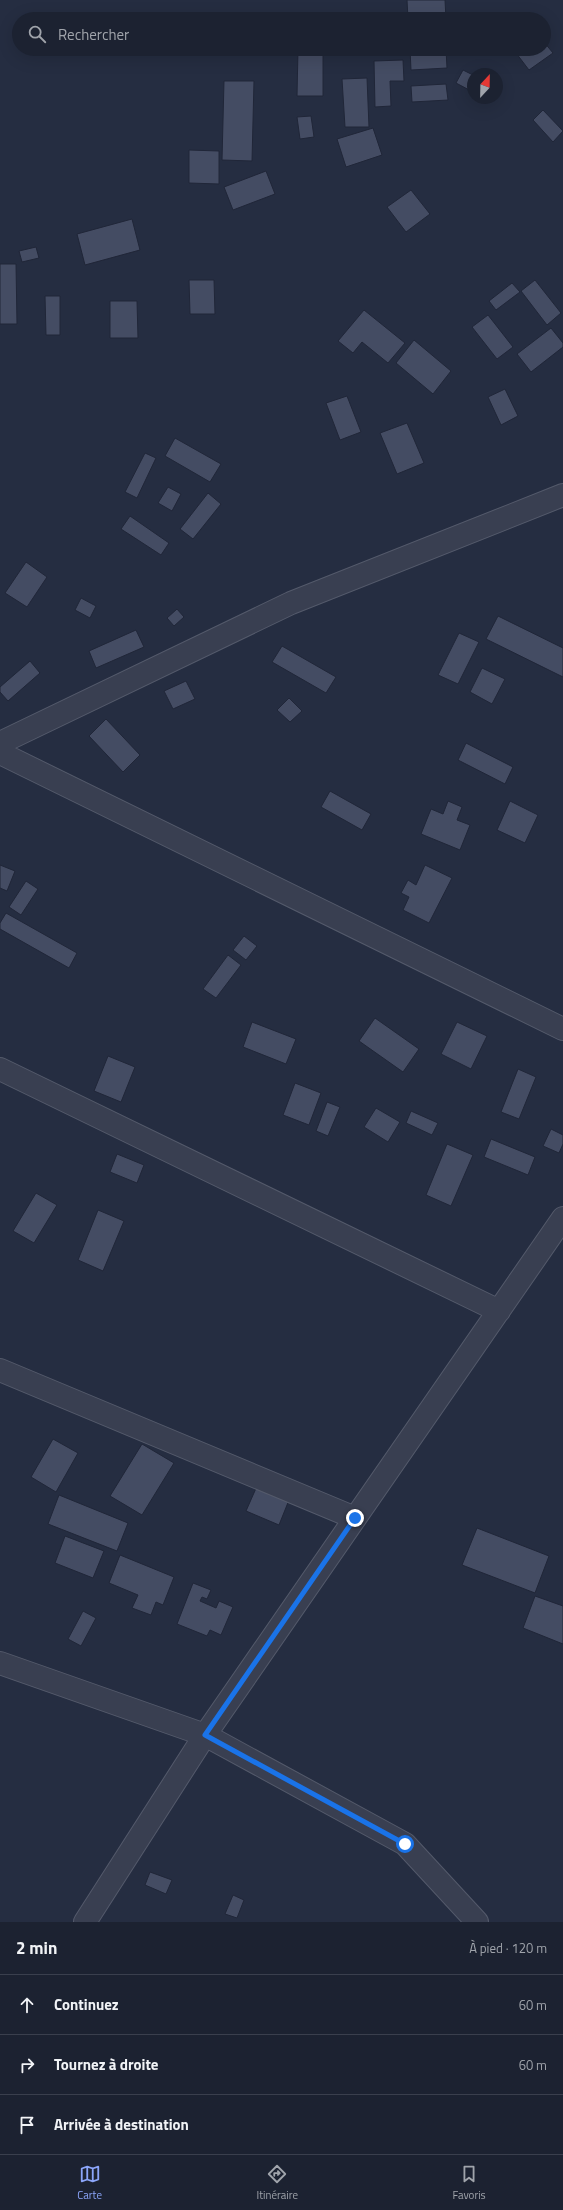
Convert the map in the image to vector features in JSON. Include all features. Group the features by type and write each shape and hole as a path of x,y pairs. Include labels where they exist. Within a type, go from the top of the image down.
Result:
{"street":[{"path":"0,743 291,603 563,494"},
{"path":"0,753 563,1029"},
{"path":"0,1069 499,1311"},
{"path":"85,1922 205,1735 563,1218"},
{"path":"0,1370 355,1518"},
{"path":"0,1663 205,1735 405,1844 477,1922"}],"building":[{"path":"407,0 445,0 446,12 408,12"},
{"path":"298,56 323,56 323,96 297,96"},
{"path":"410,56 446,56 447,68 411,70"},
{"path":"518,56 549,56 529,70"},
{"path":"403,60 404,81 390,81 391,106 375,107 374,61"},
{"path":"463,70 467,72 467,89 456,83"},
{"path":"367,78 369,127 345,127 342,79"},
{"path":"224,81 254,81 252,161 222,160"},
{"path":"446,84 448,100 412,102 411,86"},
{"path":"543,110 563,131 553,142 533,120"},
{"path":"311,116 314,137 300,139 297,117"},
{"path":"373,128 382,155 346,167 337,139"},
{"path":"189,150 219,151 219,184 189,183"},
{"path":"266,171 275,194 233,210 224,187"},
{"path":"411,190 430,214 406,232 387,207"},
{"path":"132,219 140,250 85,265 77,234"},
{"path":"36,247 39,258 22,262 19,251"},
{"path":"0,264 16,264 17,324 0,324"},
{"path":"189,280 214,280 215,314 190,314"},
{"path":"535,280 561,313 547,325 521,291"},
{"path":"512,283 520,292 496,310 489,301"},
{"path":"45,296 60,296 60,335 46,335"},
{"path":"110,301 137,301 138,338 110,338"},
{"path":"364,310 405,343 388,363 362,342 353,353 338,341"},
{"path":"488,315 513,347 497,359 472,327"},
{"path":"551,328 563,343 563,347 531,372 517,354"},
{"path":"414,340 451,371 433,394 396,363"},
{"path":"505,389 518,416 501,425 488,397"},
{"path":"347,396 361,432 340,440 326,403"},
{"path":"407,423 424,463 397,474 380,433"},
{"path":"175,438 221,464 210,482 165,456"},
{"path":"145,453 156,458 137,498 125,492"},
{"path":"168,487 181,494 172,511 158,503"},
{"path":"208,493 221,504 193,539 180,529"},
{"path":"130,516 169,543 161,555 121,529"},
{"path":"26,562 47,577 27,607 5,593"},
{"path":"81,598 96,606 90,618 75,610"},
{"path":"177,609 184,617 174,626 167,618"},
{"path":"498,616 563,648 563,677 486,639"},
{"path":"136,630 144,647 96,668 89,651"},
{"path":"459,633 479,642 458,684 438,675"},
{"path":"282,646 336,677 326,693 272,662"},
{"path":"30,661 40,673 8,701 0,692 0,687"},
{"path":"482,668 505,679 492,704 470,692"},
{"path":"186,681 195,699 173,709 164,691"},
{"path":"289,698 302,711 290,722 277,710"},
{"path":"106,719 140,755 123,772 89,736"},
{"path":"466,743 513,767 505,784 458,760"},
{"path":"330,791 371,814 362,830 321,807"},
{"path":"448,801 462,807 457,820 470,825 460,850 421,834 431,809 443,814"},
{"path":"510,801 538,815 525,843 497,830"},
{"path":"0,865 15,871 7,891 0,888"},
{"path":"425,865 452,878 429,923 403,910 409,897 401,893 408,880 416,885"},
{"path":"26,881 38,889 21,915 9,907"},
{"path":"6,913 77,953 69,968 0,929 0,923"},
{"path":"244,936 257,946 246,960 233,950"},
{"path":"228,955 241,965 216,998 203,989"},
{"path":"375,1018 419,1049 403,1072 359,1041"},
{"path":"252,1022 296,1039 286,1064 243,1047"},
{"path":"457,1022 487,1036 471,1069 441,1054"},
{"path":"108,1056 135,1067 121,1102 94,1091"},
{"path":"518,1069 536,1077 519,1119 501,1112"},
{"path":"295,1083 321,1093 309,1125 283,1115"},
{"path":"327,1102 340,1107 328,1136 316,1131"},
{"path":"376,1108 400,1122 388,1142 364,1127"},
{"path":"411,1111 438,1123 432,1135 406,1123"},
{"path":"551,1129 563,1135 563,1144 559,1153 543,1146"},
{"path":"491,1139 535,1157 528,1175 484,1157"},
{"path":"447,1144 473,1155 451,1206 426,1195"},
{"path":"117,1154 144,1165 137,1183 110,1172"},
{"path":"36,1193 57,1205 34,1243 13,1231"},
{"path":"98,1210 124,1221 103,1271 78,1260"},
{"path":"53,1439 78,1453 56,1492 31,1477"},
{"path":"142,1444 174,1463 142,1515 110,1496"},
{"path":"257,1486 289,1500 279,1525 246,1511"},
{"path":"59,1495 128,1523 117,1551 48,1524"},
{"path":"477,1528 549,1556 535,1593 462,1565"},
{"path":"65,1536 104,1551 93,1578 55,1563"},
{"path":"120,1555 174,1577 163,1605 156,1602 151,1615 132,1608 138,1595 109,1583"},
{"path":"193,1583 211,1590 207,1599 202,1597 200,1601 216,1608 219,1601 233,1607 221,1635 210,1630 207,1636 177,1624"},
{"path":"535,1596 563,1606 563,1644 523,1628"},
{"path":"83,1611 96,1618 81,1646 68,1639"},
{"path":"150,1872 172,1880 166,1894 145,1885"},
{"path":"233,1895 244,1900 237,1918 225,1914"}],"route":[{"path":"355,1518 205,1735 405,1844"}]}
